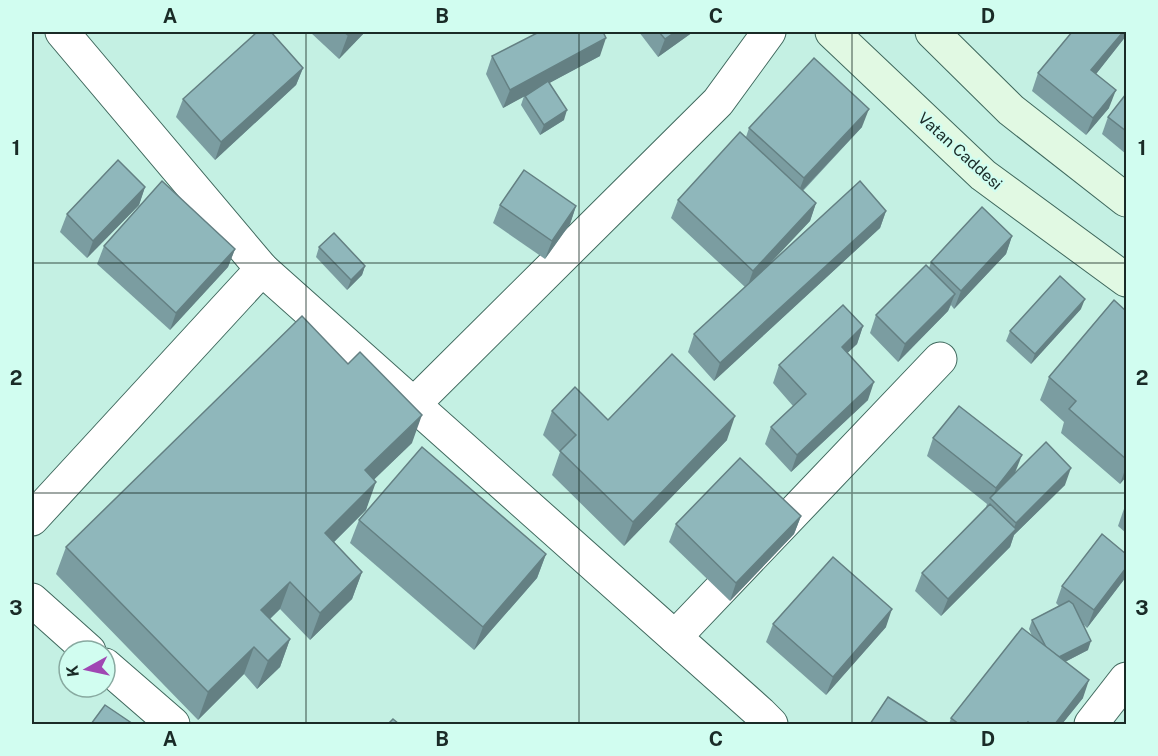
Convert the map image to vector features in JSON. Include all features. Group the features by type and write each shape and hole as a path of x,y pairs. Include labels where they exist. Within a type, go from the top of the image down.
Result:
{"main road":[{"name":"Vatan Caddesi","path":"832,32 983,175 1126,280"},
{"path":"932,32 1011,110 1126,200"}],"street":[{"path":"62,32 262,269 771,724"},
{"path":"414,404 718,102 769,32"},
{"path":"32,519 262,269"},
{"path":"675,637 940,359"},
{"path":"32,600 76,639"},
{"path":"117,675 173,724"},
{"path":"1091,724 1126,678"}],"building":[{"path":"257,32 271,32 303,68 221,142 183,99"},
{"path":"539,32 603,32 606,38 510,90 492,56"},
{"path":"659,32 675,32 665,39"},
{"path":"1072,32 1123,32 1091,70 1116,90 1093,118 1038,73"},
{"path":"814,58 869,109 804,178 749,128"},
{"path":"548,81 567,110 544,125 525,96"},
{"path":"1126,94 1126,131 1108,117"},
{"path":"740,132 816,203 753,271 678,200"},
{"path":"118,160 145,187 93,241 67,214"},
{"path":"524,170 576,206 552,241 500,205"},
{"path":"162,181 235,249 176,313 104,246"},
{"path":"860,181 886,211 720,363 694,334"},
{"path":"982,207 1012,236 961,291 931,262"},
{"path":"334,233 365,266 351,280 319,247"},
{"path":"926,265 955,294 905,344 876,315"},
{"path":"1060,276 1085,299 1035,354 1010,331"},
{"path":"1114,300 1126,311 1126,459 1069,409 1076,401 1049,377"},
{"path":"843,305 863,326 842,347 874,382 797,455 771,427 806,394 779,365"},
{"path":"302,316 348,364 360,352 422,415 365,470 376,482 325,533 362,572 320,613 290,582 261,610 290,639 268,661 254,647 208,692 66,547"},
{"path":"672,354 735,416 633,522 560,451 576,435 552,411 575,387 608,420"},
{"path":"959,406 1022,455 996,488 933,438"},
{"path":"1046,442 1071,468 1016,523 990,498"},
{"path":"422,447 546,554 483,627 359,520"},
{"path":"740,458 801,516 736,583 676,524"},
{"path":"990,504 1016,529 948,599 922,573"},
{"path":"1102,534 1126,554 1126,568 1094,610 1062,586"},
{"path":"833,557 892,609 833,677 773,624"},
{"path":"1069,601 1073,604 1091,641 1059,657 1046,647 1032,620"},
{"path":"1022,628 1089,680 1055,724 1028,722 1026,724 959,724 951,718"},
{"path":"888,697 930,724 870,724"},
{"path":"105,705 133,724 91,724"},
{"path":"393,719 399,724 388,724"}]}
